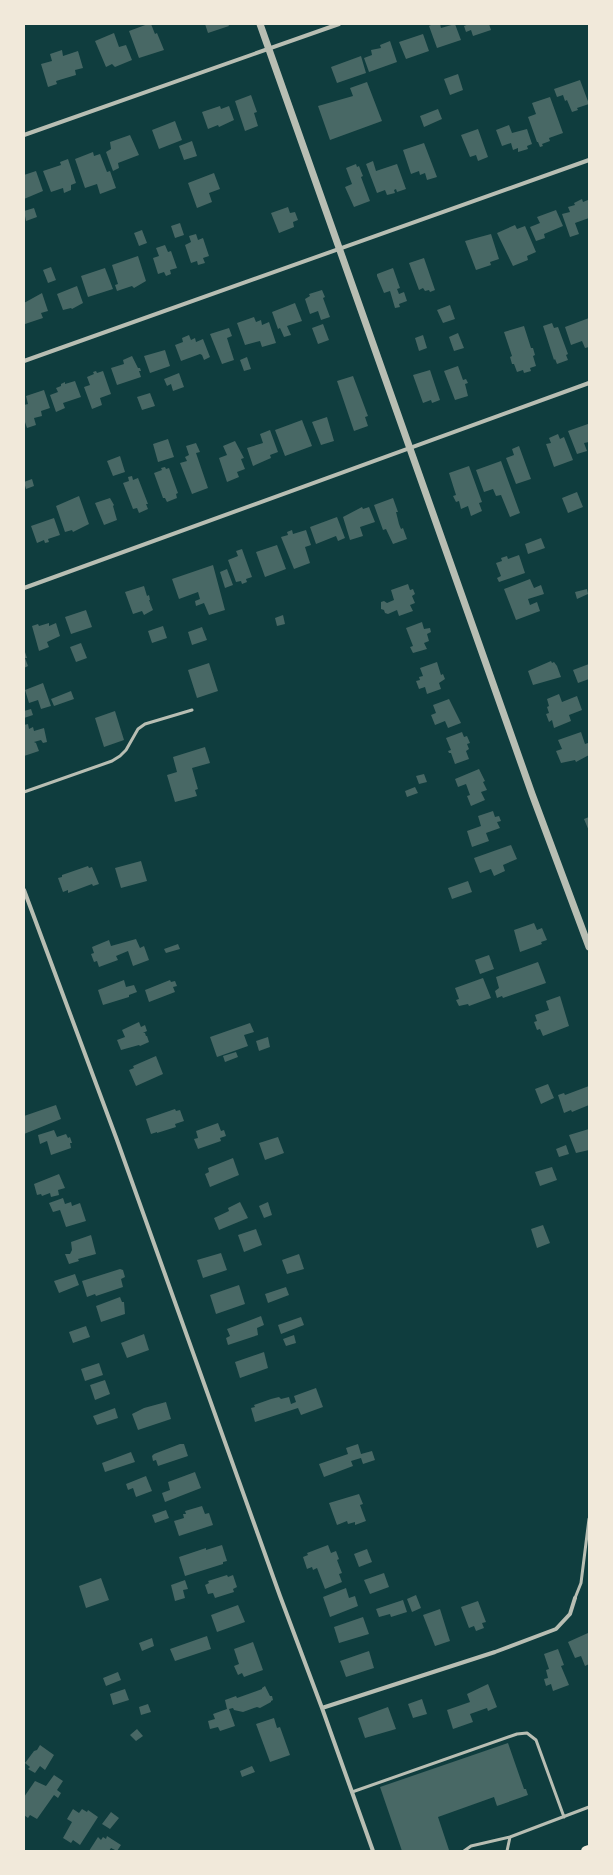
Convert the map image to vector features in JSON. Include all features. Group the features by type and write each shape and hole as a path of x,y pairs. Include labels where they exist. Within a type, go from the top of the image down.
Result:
{"street":[{"path":"260,24 532,794 589,947"},
{"path":"24,135 338,24"},
{"path":"24,361 589,160"},
{"path":"24,588 411,449 589,383"},
{"path":"24,890 167,1279 373,1851"},
{"path":"322,1708 495,1652 556,1629 570,1614 575,1598"}],"lane":[{"path":"24,792 112,761 126,750 138,729 145,724 192,710"},
{"path":"575,1598 582,1584 589,1520"},
{"path":"352,1792 517,1734 527,1733 536,1740 564,1816"},
{"path":"464,1851 471,1846 510,1837 589,1807"},
{"path":"507,1851 510,1837"}],"building":[{"path":"151,24 155,34 157,33 164,50 139,58 129,31"},
{"path":"205,24 228,24 229,26 208,33"},
{"path":"433,24 440,24 441,28 455,24 461,40 437,48 429,26"},
{"path":"469,24 489,24 491,30 473,36 471,30 466,32 464,26"},
{"path":"114,33 119,47 126,45 132,60 115,67 112,64 106,67 95,41"},
{"path":"423,34 429,51 406,59 399,42"},
{"path":"390,41 397,62 369,72 364,58 372,55 371,50 381,48 380,45"},
{"path":"62,50 63,56 78,51 83,68 75,70 76,75 56,81 57,84 48,87 41,64 52,61 50,54"},
{"path":"361,56 366,73 337,83 331,67"},
{"path":"458,74 463,90 450,95 444,79"},
{"path":"580,80 589,104 577,108 578,110 572,112 567,100 565,101 563,95 557,97 554,89"},
{"path":"367,82 382,121 330,140 318,106 353,96 350,88"},
{"path":"251,95 257,112 254,113 258,126 245,131 235,101"},
{"path":"550,97 563,133 549,138 550,141 542,144 543,146 540,147 528,117 536,114 532,103"},
{"path":"220,106 221,109 229,106 234,120 219,127 218,125 208,129 202,112"},
{"path":"438,109 442,119 424,127 420,116"},
{"path":"175,121 182,140 159,149 152,130"},
{"path":"509,125 512,133 527,129 532,144 527,146 528,149 518,152 518,148 513,150 511,143 502,146 496,130"},
{"path":"478,129 488,157 478,161 476,155 470,157 461,135"},
{"path":"130,135 139,155 118,163 119,168 113,171 106,152 111,149 110,142"},
{"path":"192,141 197,156 184,160 179,146"},
{"path":"424,143 437,177 427,180 425,173 420,175 419,171 411,174 403,150"},
{"path":"93,152 94,156 100,154 107,172 110,171 116,188 100,194 97,184 85,188 75,159"},
{"path":"68,159 76,183 71,185 71,190 64,193 63,188 51,192 43,171 61,165 60,162"},
{"path":"373,161 376,171 397,164 406,189 397,192 396,189 394,190 395,193 387,195 385,190 377,193 366,164"},
{"path":"356,164 357,167 359,166 363,176 361,177 370,201 354,207 345,187 352,184 346,168"},
{"path":"36,171 43,191 24,199 24,175"},
{"path":"214,173 220,189 209,193 212,202 197,208 188,183"},
{"path":"582,199 583,202 588,200 589,218 575,223 579,234 570,237 562,214 570,212 568,207 575,205 574,203"},
{"path":"288,207 290,213 295,212 298,220 293,222 294,227 279,233 271,213"},
{"path":"34,208 37,217 26,221 24,211"},
{"path":"556,210 563,226 544,234 545,238 536,241 530,227 540,223 537,217"},
{"path":"180,223 184,235 175,238 171,226"},
{"path":"515,225 517,229 525,226 536,252 527,256 528,260 513,266 497,233"},
{"path":"142,230 147,243 139,246 134,233"},
{"path":"196,234 198,240 203,238 209,256 203,258 205,263 198,265 197,261 191,263 185,245 191,242 189,236"},
{"path":"491,234 499,259 490,262 491,265 476,270 465,241"},
{"path":"165,245 168,252 171,251 177,268 170,270 171,274 166,276 164,272 158,274 153,258 159,256 156,248"},
{"path":"138,256 146,281 134,288 132,286 117,291 115,285 118,284 112,265"},
{"path":"424,258 435,290 430,292 429,290 425,291 423,288 419,290 409,263"},
{"path":"51,267 56,280 48,283 43,270"},
{"path":"105,268 113,289 88,297 81,276"},
{"path":"393,268 400,288 397,289 399,294 404,292 407,301 399,304 400,307 395,308 390,291 384,293 377,276 377,274"},
{"path":"77,286 83,303 72,309 63,310 57,294"},
{"path":"322,290 325,297 323,298 330,317 321,320 318,311 310,314 305,299 310,296 309,294"},
{"path":"42,293 48,311 41,313 43,318 25,324 24,303"},
{"path":"295,303 302,321 287,326 291,335 284,337 280,328 278,329 272,312"},
{"path":"450,305 455,319 443,323 437,310"},
{"path":"254,317 256,322 261,320 262,325 269,322 276,343 262,347 260,341 245,345 237,323"},
{"path":"589,318 589,347 585,348 582,341 571,345 565,327"},
{"path":"552,323 554,328 558,327 568,354 566,355 568,360 557,364 555,359 554,360 543,326"},
{"path":"323,324 329,340 318,344 312,328"},
{"path":"524,326 531,348 533,348 535,355 533,356 536,366 530,368 531,371 524,373 523,370 517,372 514,364 512,364 510,357 512,356 504,332"},
{"path":"229,328 232,336 227,338 234,360 222,364 210,334"},
{"path":"458,333 464,348 454,351 449,337"},
{"path":"189,335 191,340 195,338 196,342 203,339 210,357 204,360 200,354 181,361 175,345 183,342 182,338"},
{"path":"423,335 427,348 419,351 415,338"},
{"path":"165,350 170,366 150,373 144,356"},
{"path":"132,356 138,368 140,368 141,371 139,371 141,377 117,385 111,368 124,364 123,360"},
{"path":"247,357 251,369 244,371 240,360"},
{"path":"458,366 463,380 466,379 468,383 465,384 468,396 455,400 444,371"},
{"path":"430,370 440,400 432,403 431,400 423,403 413,375"},
{"path":"96,371 97,373 103,371 111,394 100,398 102,405 92,409 84,387 90,385 87,377 94,374 93,372"},
{"path":"179,373 184,387 173,391 171,384 167,386 164,379"},
{"path":"353,376 368,416 365,417 368,426 354,431 337,381"},
{"path":"75,381 81,397 63,403 65,408 56,412 50,395 58,392 56,388 61,386 61,384"},
{"path":"44,390 50,408 41,411 42,416 34,418 36,425 27,428 24,419 24,405 28,404 26,396"},
{"path":"150,393 155,406 142,410 137,397"},
{"path":"327,417 334,441 321,445 312,422"},
{"path":"302,420 312,446 285,456 275,430"},
{"path":"588,424 589,442 584,443 587,451 577,454 568,431"},
{"path":"270,430 278,452 270,455 271,458 253,466 247,448 263,443 260,434"},
{"path":"558,434 560,439 564,437 573,460 554,467 546,444 551,443 549,438"},
{"path":"168,439 174,457 158,462 153,444"},
{"path":"235,441 244,458 241,459 245,469 237,472 239,477 227,482 219,458 227,455 223,446"},
{"path":"196,443 200,452 196,453 208,488 192,494 180,463 187,461 185,457 189,455 186,446"},
{"path":"519,446 531,479 516,484 506,458 514,455 512,449"},
{"path":"120,456 125,472 113,476 107,461"},
{"path":"501,461 520,513 510,517 501,495 496,496 493,489 484,492 476,470"},
{"path":"469,466 482,502 479,503 482,511 471,516 468,506 461,509 459,501 456,502 453,496 456,495 449,473"},
{"path":"165,467 166,469 169,468 178,493 176,494 177,498 167,502 165,498 163,498 154,473"},
{"path":"132,476 133,480 138,478 148,504 146,504 148,509 139,513 137,508 133,509 123,483 129,481 128,477"},
{"path":"32,479 34,486 26,489 24,482"},
{"path":"577,492 583,507 568,513 562,498"},
{"path":"79,496 89,524 73,532 72,530 65,532 56,506"},
{"path":"110,498 114,505 117,520 104,525 95,503"},
{"path":"393,498 398,512 396,512 399,524 401,529 403,528 407,539 393,544 386,529 383,530 374,505"},
{"path":"362,507 363,509 369,507 375,522 360,527 363,536 350,540 343,517"},
{"path":"337,517 345,538 338,541 336,536 316,544 310,527"},
{"path":"54,518 60,535 48,539 49,542 45,543 44,540 37,543 31,526"},
{"path":"292,530 293,534 306,530 311,545 305,547 310,563 294,569 281,537 288,535 287,532"},
{"path":"541,538 545,548 528,554 525,544"},
{"path":"277,545 286,569 265,577 256,552"},
{"path":"242,549 252,577 246,579 247,582 242,584 241,581 236,582 228,560 238,556 236,551"},
{"path":"519,555 525,573 499,582 497,578 501,576 496,563 502,561 501,558 507,556 508,559"},
{"path":"213,565 225,610 209,615 204,603 196,606 195,601 200,599 198,592 179,599 172,579"},
{"path":"227,569 233,585 225,588 220,572"},
{"path":"530,579 534,588 541,585 544,594 528,599 530,605 537,602 540,611 516,620 504,589"},
{"path":"408,584 410,590 413,589 415,594 412,596 415,603 410,605 413,611 399,616 397,610 388,614 385,613 384,610 381,609 381,602 384,601 387,603 394,600 391,590"},
{"path":"144,586 147,596 149,595 149,600 153,610 144,615 142,611 133,614 125,592"},
{"path":"587,589 588,594 577,599 575,592"},
{"path":"86,610 92,627 71,634 65,617"},
{"path":"283,615 285,624 277,626 275,618"},
{"path":"422,622 424,629 430,628 431,632 427,634 429,641 424,643 427,649 413,653 410,647 413,646 406,628"},
{"path":"49,623 49,626 56,623 60,636 47,642 49,647 39,651 32,626 38,624 39,626"},
{"path":"163,626 167,638 152,643 148,631"},
{"path":"202,627 207,640 192,645 188,632"},
{"path":"81,643 87,658 76,662 70,647"},
{"path":"24,649 28,666 24,668"},
{"path":"551,661 557,666 561,677 533,685 528,671"},
{"path":"437,662 441,675 443,674 445,679 439,683 441,689 427,694 425,687 419,689 416,681 420,680 419,677 423,676 420,668"},
{"path":"209,663 218,691 197,698 188,670"},
{"path":"589,664 589,679 578,683 573,670"},
{"path":"43,683 51,706 41,709 38,700 29,703 25,690"},
{"path":"71,691 74,699 54,706 51,699"},
{"path":"559,694 562,702 577,696 582,710 569,715 571,721 554,728 552,720 549,722 546,714 549,713 547,699"},
{"path":"449,699 461,723 448,728 445,721 435,725 431,715 436,713 433,705"},
{"path":"31,709 33,715 24,718 24,711"},
{"path":"115,711 124,740 104,747 95,718"},
{"path":"28,724 29,729 33,727 34,731 44,728 47,742 43,743 41,740 34,742 36,743 39,751 24,756 24,725"},
{"path":"462,732 464,737 467,736 470,743 467,744 469,749 466,751 469,759 455,764 451,753 448,751 451,750 446,738"},
{"path":"581,732 585,744 589,744 589,755 576,762 575,760 561,763 556,751 562,749 558,740"},
{"path":"205,747 210,763 192,768 198,789 195,790 197,796 175,802 167,775 177,772 173,757"},
{"path":"479,769 485,781 483,782 487,790 481,792 485,800 471,806 467,796 470,795 466,784 458,787 455,779"},
{"path":"424,774 427,782 419,784 416,776"},
{"path":"415,787 418,793 407,797 405,791"},
{"path":"493,811 495,817 499,816 501,821 497,822 500,828 486,833 489,841 472,847 467,831 481,826 478,816"},
{"path":"589,817 589,831 584,819"},
{"path":"511,845 517,859 503,865 505,871 494,876 491,869 480,873 474,858"},
{"path":"141,861 147,881 121,888 115,868"},
{"path":"88,866 89,868 92,867 99,884 93,886 92,884 68,893 68,890 63,892 58,878 62,877 62,875"},
{"path":"468,881 472,892 452,899 448,888"},
{"path":"534,923 537,930 542,928 547,940 541,942 542,944 520,952 514,930"},
{"path":"136,939 140,948 144,946 149,960 133,966 128,951 116,956 118,960 99,967 97,961 94,962 91,954 94,953 92,947 109,940 111,946"},
{"path":"178,944 180,949 166,953 164,949"},
{"path":"489,955 494,969 480,974 475,960"},
{"path":"538,962 546,983 503,998 502,996 497,998 495,991 499,988 496,977"},
{"path":"483,978 491,998 469,1006 468,1004 459,1006 456,1000 459,999 455,988"},
{"path":"124,980 126,987 134,985 137,992 129,995 129,997 103,1005 98,990"},
{"path":"170,980 171,982 175,981 177,986 173,987 175,992 149,1002 145,990"},
{"path":"560,996 569,1026 543,1036 540,1029 537,1030 534,1022 537,1021 535,1015 549,1010 546,1001"},
{"path":"139,1022 141,1027 145,1025 147,1031 143,1033 147,1036 149,1042 140,1046 121,1050 117,1040 125,1037 122,1030"},
{"path":"250,1023 254,1032 244,1035 248,1046 217,1057 210,1037"},
{"path":"268,1037 270,1047 259,1051 256,1041"},
{"path":"236,1052 238,1057 225,1062 223,1056"},
{"path":"156,1056 163,1074 136,1086 129,1070 134,1068 133,1066"},
{"path":"548,1084 554,1098 541,1104 535,1089"},
{"path":"589,1086 589,1105 572,1112 571,1110 564,1113 558,1095 564,1093 565,1095"},
{"path":"56,1105 61,1119 24,1134 24,1116"},
{"path":"175,1109 176,1111 180,1110 184,1121 175,1124 176,1127 151,1134 146,1119"},
{"path":"218,1123 221,1131 224,1130 226,1136 220,1138 221,1141 198,1149 194,1139 198,1138 196,1131"},
{"path":"589,1129 589,1150 576,1153 569,1135"},
{"path":"54,1130 57,1137 66,1134 68,1138 70,1137 72,1143 70,1143 71,1148 51,1155 47,1141 40,1144 38,1135"},
{"path":"278,1137 284,1153 265,1160 259,1143"},
{"path":"566,1145 569,1154 559,1157 556,1149"},
{"path":"233,1158 239,1175 210,1187 205,1174 209,1172 208,1168"},
{"path":"552,1167 557,1180 540,1186 535,1172"},
{"path":"59,1174 65,1188 58,1190 59,1195 51,1197 50,1193 42,1196 41,1194 37,1195 34,1184"},
{"path":"63,1198 65,1204 71,1202 72,1206 80,1203 86,1221 66,1227 60,1210 53,1212 49,1203"},
{"path":"240,1202 248,1218 219,1230 214,1218 229,1211 228,1208"},
{"path":"268,1202 272,1215 264,1218 259,1206"},
{"path":"543,1225 550,1243 537,1248 531,1229"},
{"path":"256,1229 262,1245 244,1252 238,1235"},
{"path":"91,1235 96,1254 78,1259 79,1261 69,1264 65,1254 70,1254 72,1250 71,1242"},
{"path":"221,1253 227,1270 203,1278 197,1260"},
{"path":"299,1254 304,1269 287,1274 282,1260"},
{"path":"120,1269 123,1270 125,1277 121,1279 123,1287 96,1296 95,1294 87,1297 82,1281"},
{"path":"75,1274 79,1285 59,1293 54,1281"},
{"path":"239,1285 245,1304 216,1314 210,1295"},
{"path":"286,1287 289,1295 268,1303 265,1294"},
{"path":"120,1297 122,1302 124,1302 125,1314 101,1322 96,1306"},
{"path":"261,1316 264,1325 257,1328 258,1335 228,1345 226,1338 230,1336 227,1329"},
{"path":"301,1317 304,1325 281,1334 278,1325"},
{"path":"86,1326 90,1337 73,1343 69,1332"},
{"path":"144,1334 149,1350 127,1358 121,1343"},
{"path":"294,1335 296,1343 286,1346 283,1339"},
{"path":"264,1352 268,1368 240,1378 235,1362"},
{"path":"99,1363 103,1375 85,1381 81,1369"},
{"path":"105,1380 110,1394 95,1400 90,1385"},
{"path":"316,1388 323,1407 301,1415 298,1408 255,1422 251,1408 255,1407 254,1405 279,1397 281,1399 289,1397 291,1404 296,1402 294,1396"},
{"path":"166,1402 171,1419 138,1430 132,1414 144,1408"},
{"path":"115,1408 118,1418 97,1425 93,1416"},
{"path":"180,1444 184,1444 188,1456 158,1466 156,1460 153,1461 152,1456 154,1454"},
{"path":"358,1444 361,1454 372,1451 375,1460 363,1464 361,1458 351,1461 353,1466 324,1477 319,1464 348,1454 346,1448"},
{"path":"131,1452 135,1462 105,1472 102,1463"},
{"path":"195,1472 201,1488 165,1502 162,1493 170,1490 168,1482"},
{"path":"146,1476 152,1491 136,1497 133,1488 128,1490 126,1484"},
{"path":"359,1494 363,1504 360,1505 366,1521 355,1525 355,1522 348,1524 347,1521 337,1525 329,1503"},
{"path":"202,1506 205,1514 209,1513 213,1525 179,1536 174,1521 184,1518 183,1514 186,1514 185,1511"},
{"path":"166,1510 169,1518 155,1523 152,1515"},
{"path":"222,1545 227,1561 223,1562 223,1564 185,1576 179,1557 206,1548 206,1550"},
{"path":"328,1545 331,1553 336,1551 339,1559 337,1560 342,1573 339,1574 342,1582 325,1589 317,1568 313,1570 312,1567 307,1569 303,1557 308,1555 307,1553"},
{"path":"367,1549 372,1562 359,1567 354,1554"},
{"path":"384,1573 389,1587 370,1594 364,1580"},
{"path":"227,1575 228,1577 233,1575 237,1587 233,1589 234,1592 215,1598 213,1593 208,1594 205,1585 209,1583 208,1581"},
{"path":"101,1578 109,1600 86,1608 79,1586"},
{"path":"185,1580 188,1589 183,1590 185,1598 175,1601 171,1585"},
{"path":"346,1588 349,1598 355,1596 358,1606 330,1617 323,1597"},
{"path":"416,1595 421,1608 412,1612 407,1599"},
{"path":"403,1600 407,1612 391,1617 390,1614 379,1617 376,1609"},
{"path":"478,1601 486,1622 482,1623 484,1628 476,1631 474,1626 469,1628 461,1607"},
{"path":"238,1605 245,1622 217,1632 211,1615"},
{"path":"440,1609 450,1641 435,1646 423,1615"},
{"path":"363,1617 369,1634 339,1643 334,1627"},
{"path":"588,1633 589,1664 585,1666 581,1656 575,1658 568,1642"},
{"path":"207,1636 211,1649 175,1661 170,1649"},
{"path":"152,1638 154,1646 142,1651 139,1643"},
{"path":"253,1642 263,1670 244,1677 242,1673 238,1675 234,1666 239,1664 234,1649"},
{"path":"558,1649 564,1665 561,1666 569,1685 553,1691 551,1684 546,1686 544,1679 548,1678 546,1670 549,1669 544,1654"},
{"path":"369,1651 374,1668 346,1677 340,1661"},
{"path":"118,1672 121,1680 106,1686 103,1678"},
{"path":"488,1684 497,1707 488,1711 487,1708 470,1714 473,1722 453,1729 447,1710 470,1702 467,1694"},
{"path":"265,1686 270,1696 272,1696 273,1700 271,1702 260,1708 257,1707 243,1712 234,1710 233,1708 229,1709 235,1726 220,1731 218,1727 210,1729 208,1721 215,1719 213,1714 227,1709 225,1700 236,1696 237,1698 262,1689"},
{"path":"125,1689 129,1700 113,1705 110,1694"},
{"path":"422,1699 427,1714 413,1718 408,1704"},
{"path":"148,1704 151,1712 141,1715 139,1707"},
{"path":"388,1707 396,1729 365,1738 358,1718"},
{"path":"274,1718 277,1728 280,1727 290,1755 270,1762 256,1724"},
{"path":"137,1729 143,1736 136,1741 130,1735"},
{"path":"508,1743 524,1789 526,1789 528,1795 497,1806 494,1797 438,1817 449,1850 402,1851 380,1787"},
{"path":"40,1745 54,1755 45,1770 40,1766 35,1773 28,1769 30,1767 25,1763"},
{"path":"252,1766 255,1772 242,1777 240,1771"},
{"path":"54,1775 63,1781 57,1790 61,1793 58,1798 54,1795 37,1819 30,1815 28,1818 24,1815 24,1797 35,1781 46,1786"},
{"path":"73,1809 79,1813 82,1809 87,1812 88,1810 98,1817 80,1845 73,1840 71,1843 63,1838 72,1822 67,1819"},
{"path":"111,1812 119,1818 110,1829 102,1824"},
{"path":"107,1836 121,1845 117,1851 111,1848 109,1851 89,1851 98,1837 101,1840 103,1837 106,1839"}]}
